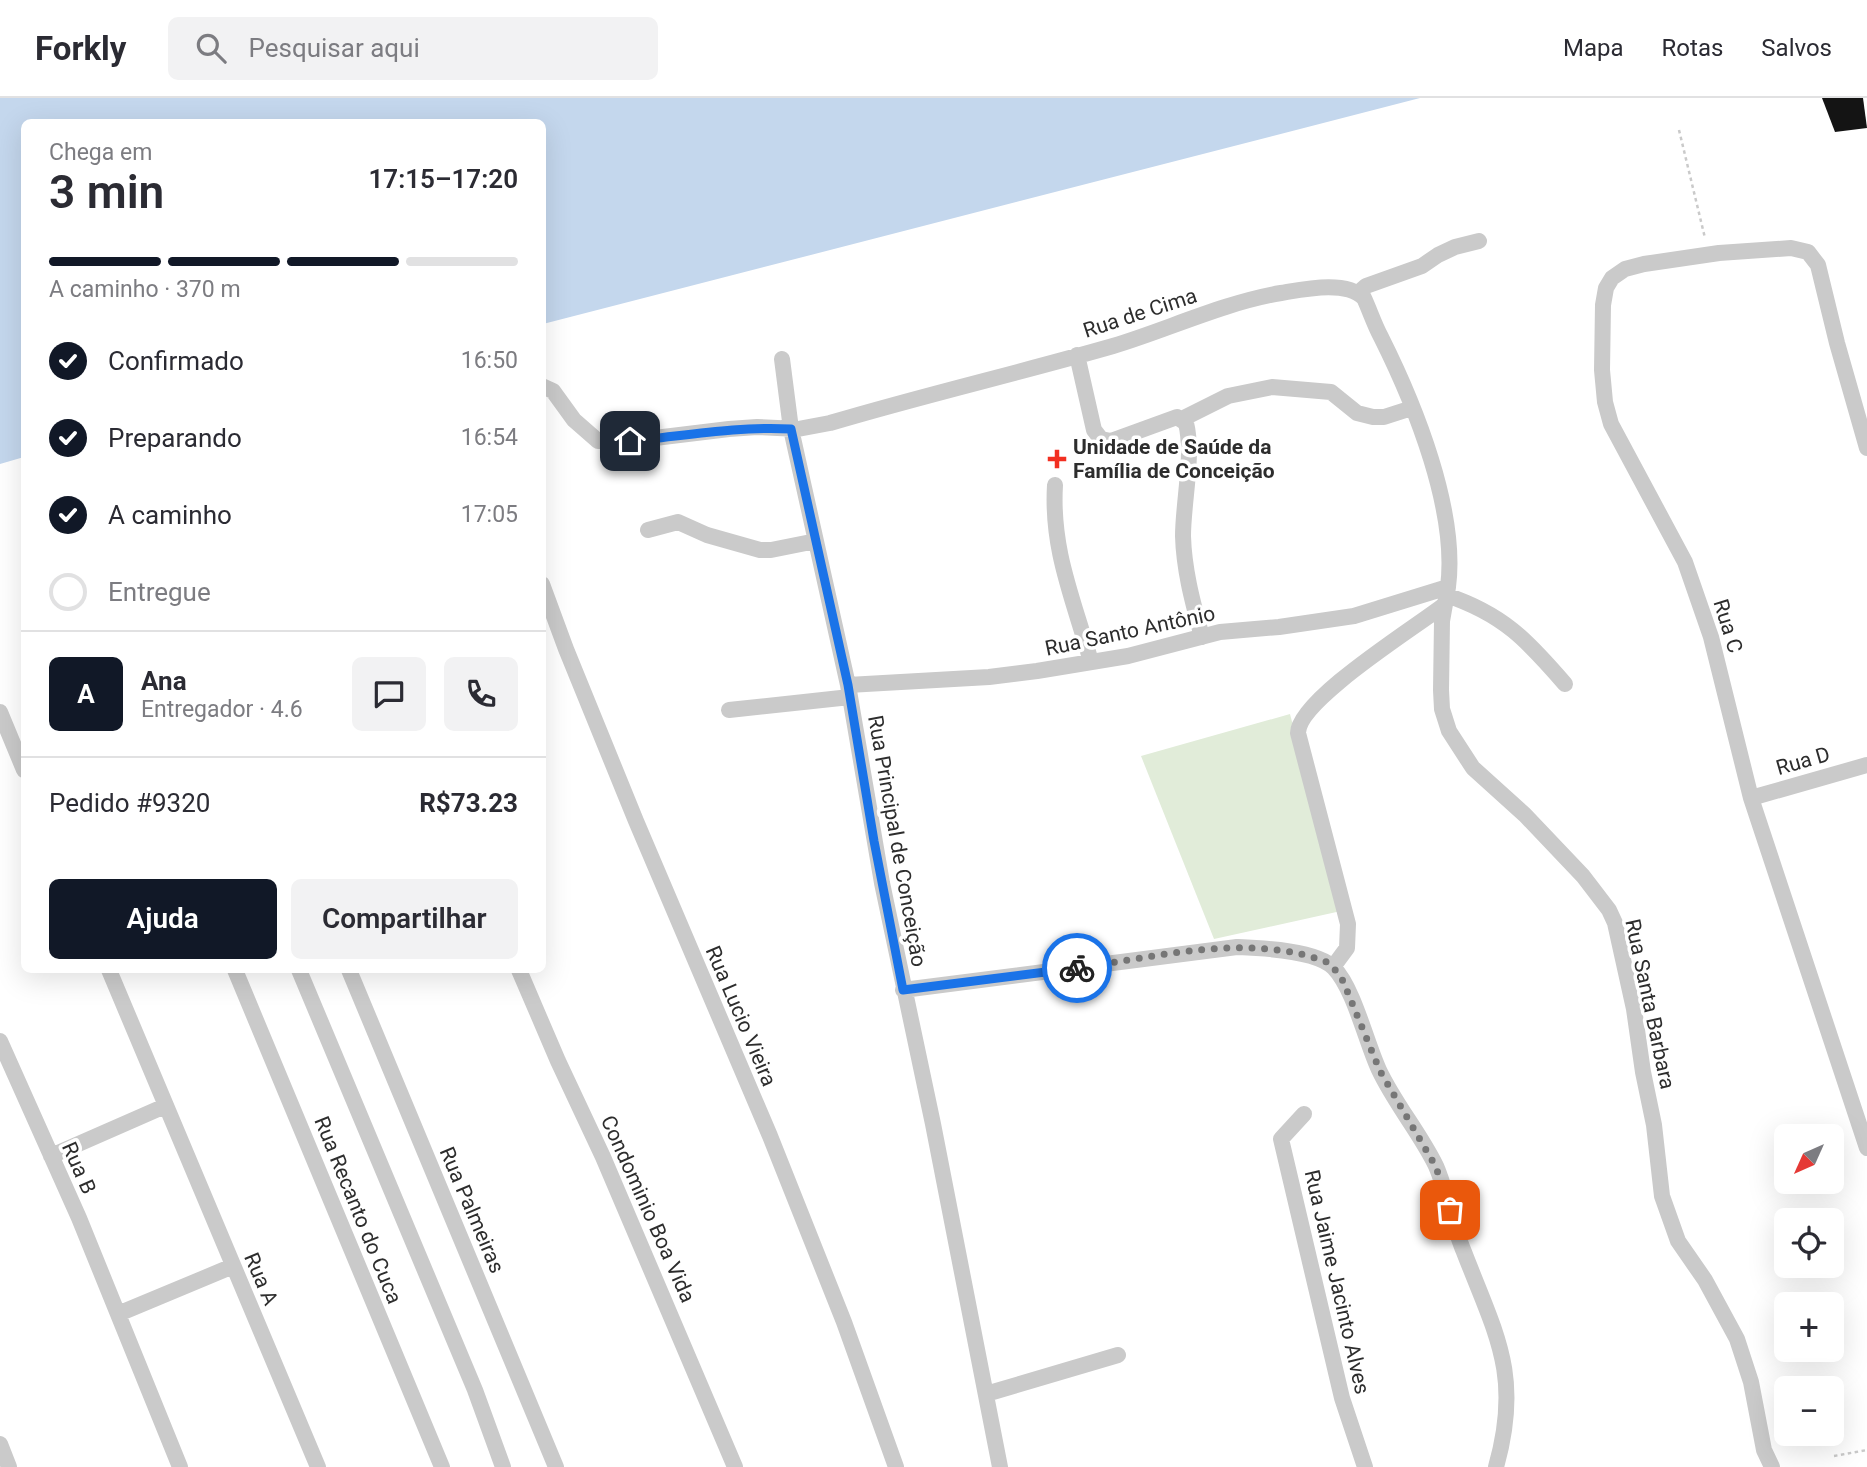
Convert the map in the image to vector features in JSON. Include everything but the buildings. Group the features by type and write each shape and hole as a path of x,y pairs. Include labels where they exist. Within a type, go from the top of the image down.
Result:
{"street":[{"path":"1333,967 1347,948 1348,924 1298,726 1304,715 1324,695 1446,596 1450,548 1434,474 1412,408 1367,305 1358,293 1366,286 1422,267 1455,247 1479,241"},
{"name":"Rua C","path":"1867,449 1818,265 1808,252 1800,249 1769,248 1709,255 1634,266 1618,272 1612,278 1606,288 1603,305 1602,370 1605,402 1611,424 1685,562 1707,625 1751,798 1867,1148"},
{"name":"Rua de Cima","path":"546,388 552,391 574,420 598,441 641,440 757,427 791,429 830,423 1141,337 1247,300 1324,289 1347,288 1358,293"},
{"path":"1077,355 1094,430 1101,439 1111,441 1166,420 1177,417 1182,419 1228,396 1272,387 1331,392 1357,413 1373,417 1412,408"},
{"name":"Rua Principal de Conceição","path":"782,359 791,429 849,691 875,847 936,1137 1000,1467"},
{"path":"1182,419 1187,429 1183,538 1185,570 1202,637"},
{"path":"1055,485 1054,521 1060,562 1091,663"},
{"path":"648,530 678,522 707,535 760,550 816,541"},
{"name":"Rua Lucio Vieira","path":"546,595 636,821 770,1136 844,1322 896,1467"},
{"name":"Rua Santo Antônio","path":"729,710 849,691 989,677 1091,663 1176,645 1220,632 1354,616 1418,596 1446,596"},
{"path":"1446,596 1467,602 1496,616 1522,636 1565,684"},
{"name":"Rua Santa Barbara","path":"1446,596 1442,621 1442,709 1449,731 1473,768 1525,815 1583,876 1609,910 1615,923 1634,1009 1665,1207 1678,1241 1712,1291 1737,1339 1751,1382 1762,1442 1772,1467"},
{"path":"0,712 21,762"},
{"name":"Rua D","path":"1751,798 1867,765"},
{"path":"903,990 1237,947 1276,949 1313,957 1333,967 1349,993 1380,1071 1436,1167 1463,1251 1495,1328 1505,1362 1507,1383 1507,1421 1496,1467"},
{"name":"Rua A","path":"110,973 318,1467"},
{"name":"Rua Recanto do Cuca","path":"236,973 442,1467"},
{"path":"300,973 475,1390 503,1467"},
{"name":"Rua Palmeiras","path":"350,973 556,1467"},
{"name":"Condominio Boa Vida","path":"520,973 634,1226 735,1467"},
{"name":"Rua B","path":"0,1041 118,1314 180,1467"},
{"path":"51,1156 166,1106"},
{"name":"Rua Jaime Jacinto Alves","path":"1304,1114 1281,1139 1342,1398 1365,1467"},
{"path":"118,1314 233,1266"},
{"path":"986,1394 1118,1355"},
{"path":"0,1444 9,1467"}],"path":[{"path":"1679,130 1709,255"},
{"path":"1834,1455 1867,1450"}],"green space":[{"path":"1290,714 1341,911 1214,939 1141,756"}],"water":[{"path":"0,98 1420,98 546,323 546,119 21,119 21,458 0,464"}],"way so far":[{"path":"1077,968 1237,947 1276,949 1327,962 1343,981 1380,1071 1436,1167 1450,1210"}],"place":[{"name":"Unidade de Saúde da Família de Conceição","path":"1057,459"}],"route":[{"path":"630,441 729,429 791,429 848,685 903,990 1077,968"}]}
